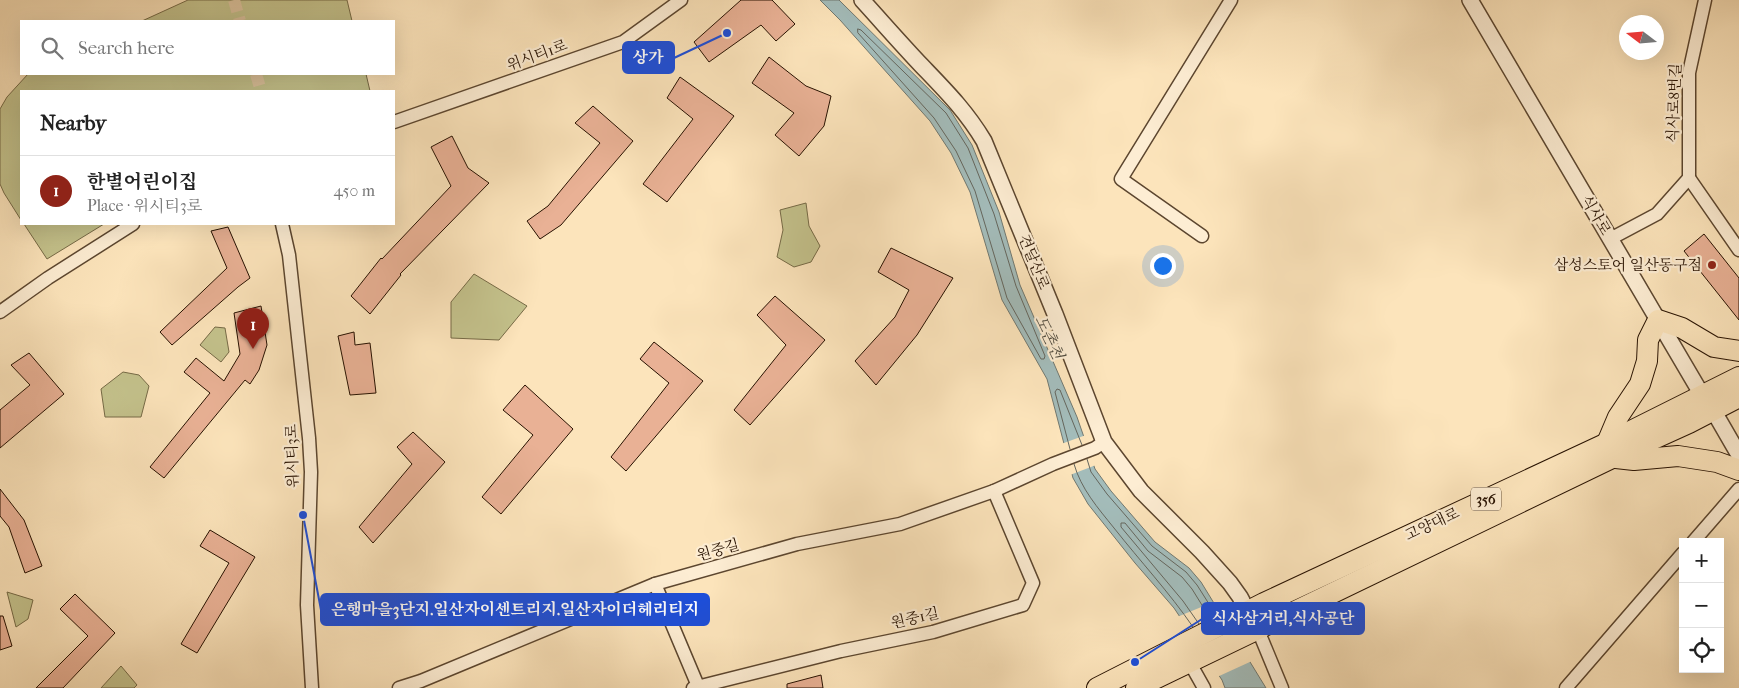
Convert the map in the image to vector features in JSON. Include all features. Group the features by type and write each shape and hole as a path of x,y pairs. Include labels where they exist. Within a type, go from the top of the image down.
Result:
{"main road":[{"path":"1739,351 1714,347 1682,328 1658,320 1648,340 1647,361 1640,384 1618,417 1610,450 1634,460 1678,456 1717,462 1739,470"},
{"name":"고양대로","path":"1251,634 1610,450 1707,403 1739,377"},
{"name":"고양대로","path":"1707,403 1739,397"},
{"name":"고양대로","path":"1240,615 1610,450"},
{"name":"356","path":"1097,688 1240,615"},
{"name":"356","path":"1195,661 1251,634"},
{"path":"1136,688 1195,661"}],"street":[{"name":"위시티1로","path":"395,122 623,42 681,0"},
{"name":"견달산로","path":"862,0 950,94 974,124 984,141 1047,295 1099,445 1141,491 1202,552 1230,584 1240,615 1251,634"},
{"path":"1202,236 1121,179 1231,0"},
{"name":"식사로","path":"1470,0 1739,455"},
{"name":"식사로8번길","path":"1689,178 1689,73 1706,0"},
{"path":"1610,238 1657,214 1689,178 1739,250"},
{"path":"0,312 48,278 131,225"},
{"name":"위시티3로","path":"282,225 288,254 309,438 311,472 307,605 312,688"},
{"name":"원중길","path":"399,688 423,685 655,584 797,544 900,524 994,491 1099,445"},
{"path":"1696,538 1739,489"},
{"name":"원중1길","path":"695,687 841,651 933,632 1023,605 1032,584 994,491"},
{"path":"1566,688 1679,559"},
{"path":"655,584 695,687"},
{"path":"1251,634 1282,688"},
{"path":"1183,644 1195,661 1204,688"}],"shaded area":[{"path":"188,0 347,0 352,20 144,20"},
{"path":"27,75 366,75 370,90 20,90 20,218 0,184 0,109 7,97"},
{"path":"806,203 809,226 820,246 811,262 794,267 777,257 783,230 780,210"},
{"path":"25,225 102,225 47,259"},
{"path":"474,274 527,306 499,340 451,338 451,302"},
{"path":"215,327 225,328 229,352 221,362 200,345"},
{"path":"123,372 139,375 149,386 141,417 105,417 101,389"},
{"path":"7,592 33,600 28,619 16,627"},
{"path":"121,666 137,685 134,688 101,688"}],"water":[{"path":"820,0 839,0 950,110 972,145 999,212 1020,285 1077,417 1095,469 1111,491 1155,542 1189,568 1201,582 1266,688 1225,688 1222,680 1174,608 1088,504 1073,478 1047,379 1002,300 970,192 951,153 930,121"}],"pier":[{"path":"1086,435 1096,465 1070,475 1061,444"},
{"path":"1216,601 1252,661 1217,677 1177,617"}],"building":[{"path":"741,0 772,0 795,24 776,41 761,25 709,62 694,42"},
{"path":"769,57 806,86 831,96 824,126 799,156 775,135 794,113 752,83"},
{"path":"680,77 734,116 667,202 643,184 693,119 667,98"},
{"path":"593,106 633,141 561,225 540,239 527,221 548,206 600,143 575,123"},
{"path":"452,136 468,168 489,183 400,274 370,314 351,296 381,258 451,186 431,147"},
{"path":"228,227 250,278 172,345 160,332 227,268 211,231"},
{"name":"삼성스토어 일산동구점","path":"1704,234 1739,278 1739,320 1684,251"},
{"path":"891,248 953,278 917,335 876,385 855,361 895,317 909,290 878,272"},
{"path":"775,296 825,340 750,425 734,410 786,345 757,315"},
{"path":"261,306 267,345 259,370 250,384 245,380 164,478 150,467 210,393 184,372 196,358 224,381 240,354 234,313"},
{"path":"354,332 355,345 370,343 376,393 350,395 338,336"},
{"path":"654,342 703,381 626,471 611,457 669,383 640,359"},
{"path":"29,353 64,394 0,448 0,410 30,385 11,365"},
{"path":"525,385 573,429 501,514 482,497 533,435 503,410"},
{"path":"413,432 445,462 373,543 359,527 412,464 397,447"},
{"path":"0,489 24,520 42,566 25,573 9,527 0,516"},
{"path":"210,530 255,557 197,653 181,644 229,563 200,546"},
{"path":"75,594 115,633 63,688 36,688 88,636 60,609"},
{"path":"0,616 3,616 12,646 0,650"},
{"path":"821,675 823,688 787,688 787,684"}],"tunnel":[{"path":"234,0 240,20"},
{"path":"256,75 261,90"}],"place":[{"name":"상가","path":"727,33"},
{"name":"삼성스토어 일산동구점","path":"1712,265"},
{"name":"한별어린이집","path":"253,349"},
{"name":"은행마을3단지.일산자이센트리지.일산자이더헤리티지","path":"303,515"},
{"name":"식사삼거리,식사공단","path":"1135,662"}],"water label":[{"name":"도촌천","path":"1050,337"}]}
